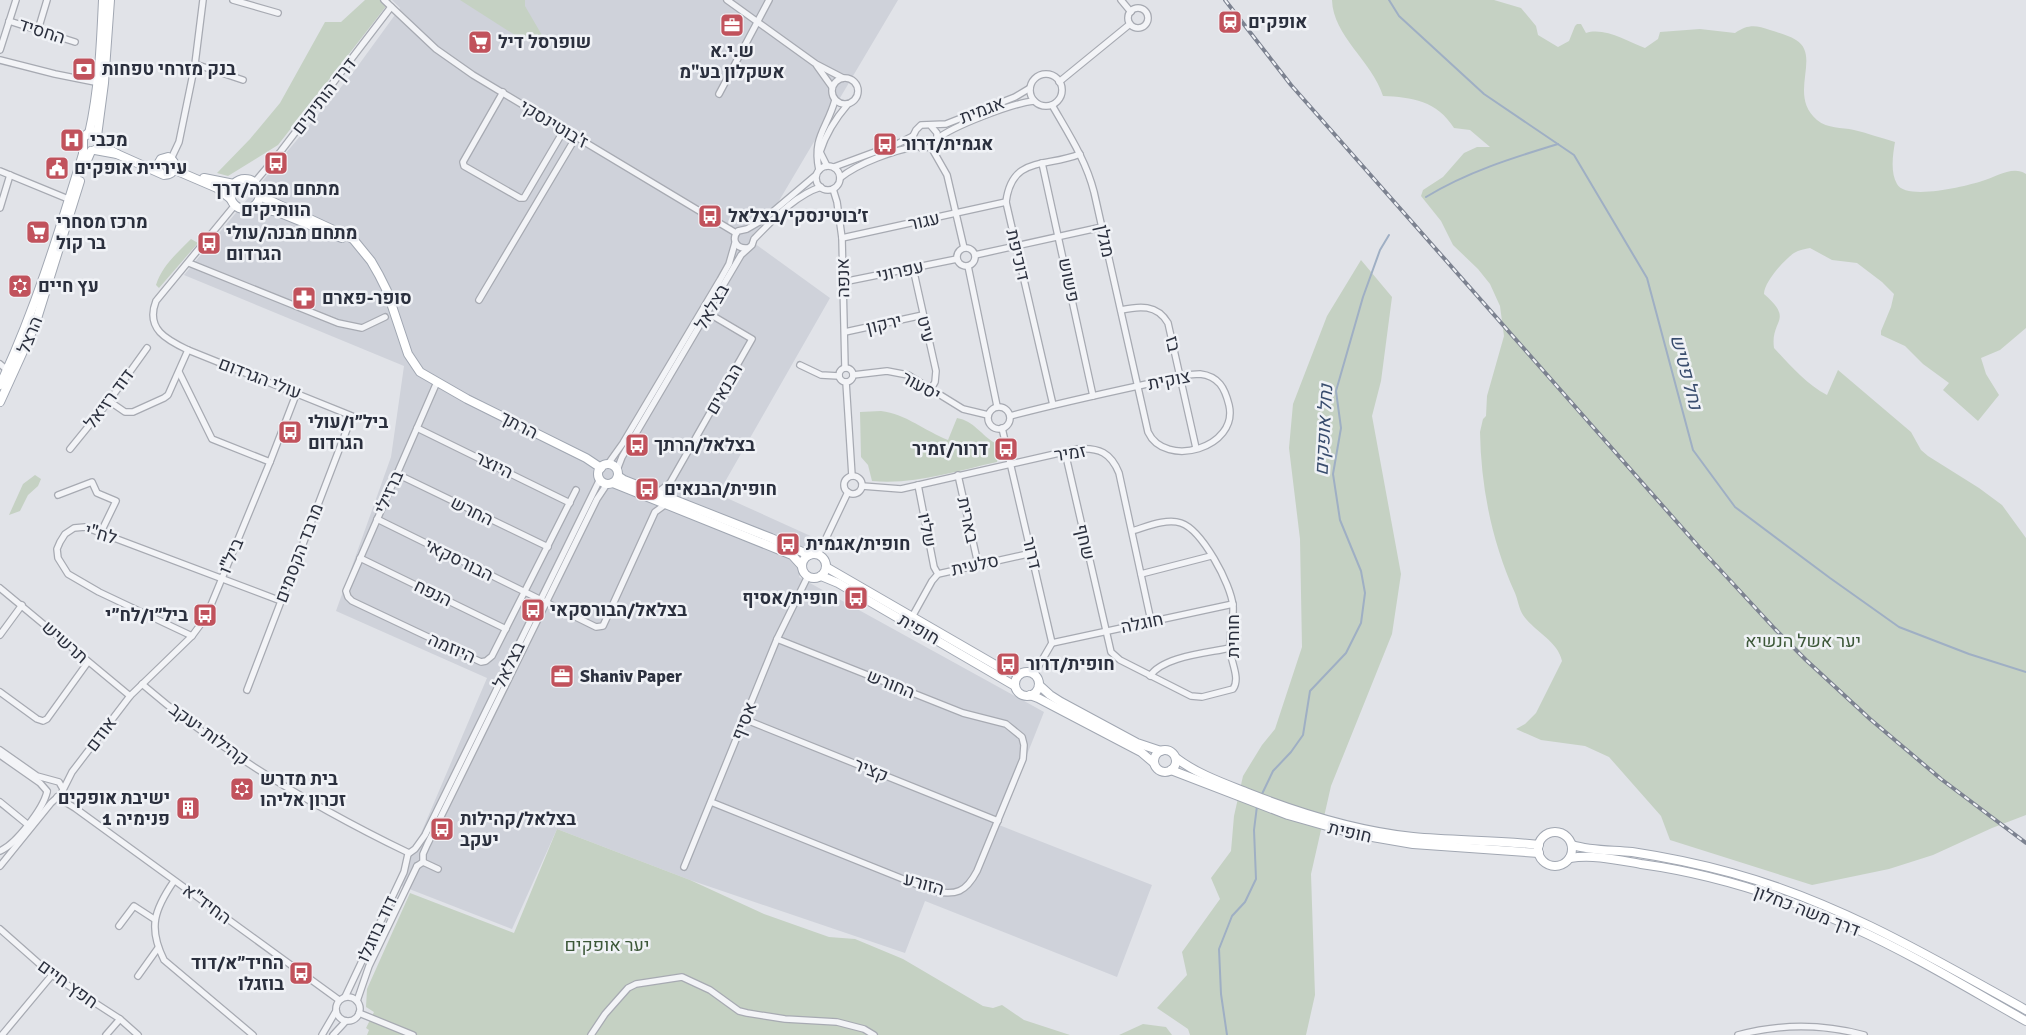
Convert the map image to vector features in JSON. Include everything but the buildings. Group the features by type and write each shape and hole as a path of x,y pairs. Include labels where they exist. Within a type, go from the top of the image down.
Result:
{"main road":[{"path":"100,83 103,0"},
{"path":"90,150 99,145 95,137 110,0"},
{"path":"95,137 82,139 90,150 117,154 158,167 163,175 168,175 174,170"},
{"path":"95,137 105,147 117,154"},
{"name":"הרצל","path":"0,385 28,323 90,150"},
{"path":"158,167 164,157 171,159 174,163 174,170"},
{"path":"174,170 234,184"},
{"path":"187,174 217,188 243,209 253,207 278,212 342,238 363,250"},
{"path":"233,202 231,189 234,184 242,180 254,183 260,190 260,196 253,207"},
{"path":"260,196 347,235 363,250"},
{"name":"הרצל","path":"0,402 35,325 72,201"},
{"name":"הרתך","path":"363,250 377,271 386,291 410,360 420,372 586,458 604,466 614,466 611,478"},
{"path":"604,466 599,473 611,478 624,480 666,504 792,555 802,566"},
{"path":"655,496 675,500 809,555 818,555 824,560 826,568 822,576 815,578 803,572 804,560 809,555"},
{"name":"חופית","path":"826,568 999,667 1020,674"},
{"name":"חופית","path":"822,576 838,583 1015,686"},
{"path":"1025,672 1034,674 1039,685 1050,695 1137,743 1161,751 1168,750 1176,758 1175,765 1171,770 1161,771 1154,762 1141,752 1038,698 1022,695 1015,686 1016,679 1020,674 1025,672"},
{"path":"1030,695 1036,691 1039,685"},
{"path":"1154,762 1156,755 1161,751"},
{"name":"חופית","path":"1176,758 1238,793"},
{"name":"חופית","path":"1171,770 1314,820 1411,836 1539,849"},
{"path":"1556,832 1567,837 1572,845 1570,858 1563,864 1552,866 1544,862 1539,849 1545,835 1556,832"},
{"name":"דרך משה כחלון","path":"1572,845 1665,858 1733,874 1791,892 1838,910 1888,934 2026,1010"},
{"name":"דרך משה כחלון","path":"1570,858 1592,857 1663,867 1731,883 1789,901 1887,944 2026,1021"}],"street":[{"path":"0,50 16,0"},
{"path":"38,30 47,0"},
{"path":"171,159 179,142 195,64 203,0"},
{"path":"233,0 278,13"},
{"name":"ז'בוטינסקי","path":"384,0 436,49 564,130 736,233"},
{"path":"727,0 816,64 843,78 853,80 858,87 855,99 836,118 824,141 820,152 827,166"},
{"path":"718,94 769,0"},
{"path":"1121,0 1131,12"},
{"name":"דרך הותיקים","path":"254,183 282,151 391,7"},
{"path":"1141,9 1147,13 1148,18 1144,27 1136,28 1130,24 1128,18 1131,12 1141,9"},
{"name":"החסיד","path":"9,20 75,42"},
{"path":"1059,82 1130,24"},
{"path":"0,60 100,83"},
{"path":"195,64 242,80"},
{"path":"816,64 832,87 835,100 830,117 818,138 816,150 818,173 816,181 821,188"},
{"path":"1041,75 1051,76 1059,82 1061,95 1052,105 1042,105 1034,101 1030,88 1034,80 1041,75"},
{"path":"832,87 838,80 843,78"},
{"name":"אגמית","path":"931,126 946,124 1016,97 1030,88"},
{"path":"503,92 463,162 464,166 520,198 524,198 564,130"},
{"path":"835,100 848,104"},
{"name":"אגמית","path":"937,139 950,130 1001,110 1022,102 1034,101"},
{"name":"מגלן","path":"1052,105 1080,154 1090,177 1138,386"},
{"path":"840,178 854,168 902,149 918,146 924,148 931,147 937,139 937,133 931,126 921,126 916,130 914,136 918,146"},
{"path":"834,167 839,172 840,178 838,184 833,189 821,188 808,192 754,239 752,245 747,248 741,248 735,243 736,233 764,219 827,166 834,167 914,136"},
{"path":"479,300 576,137"},
{"path":"931,147 947,174 964,248"},
{"path":"1006,202 1007,189 1016,174 1028,167 1080,154"},
{"name":"פשוש","path":"1042,164 1093,396"},
{"path":"0,171 72,201"},
{"path":"0,208 10,175"},
{"name":"אנפה","path":"833,189 837,202 842,238 845,368"},
{"path":"233,202 189,263 338,323 362,328 386,317"},
{"name":"עגור","path":"842,238 1006,202"},
{"name":"דוכיפת","path":"1006,202 1053,405"},
{"path":"975,255 1102,227"},
{"path":"747,229 752,232 754,239"},
{"name":"בצלאל","path":"604,466 623,444 720,280 729,264 735,243"},
{"name":"בצלאל","path":"415,850 425,835 543,602 622,457 737,261 747,248"},
{"path":"964,248 972,250 975,255 973,263 968,266 961,265 957,259 959,251 964,248"},
{"name":"עפרוני","path":"843,282 957,259"},
{"name":"עולי הגרדום","path":"189,263 156,301 153,309 154,320 158,330 168,340 188,350 297,392 352,416"},
{"path":"968,266 997,406"},
{"name":"עיט","path":"913,268 936,371 935,382 931,389"},
{"name":"בז","path":"1120,310 1140,306 1148,307 1165,317 1170,330 1196,448"},
{"name":"הבנאים","path":"655,496 670,483 752,339 708,313"},
{"name":"ירקון","path":"845,332 923,315"},
{"name":"דוד רזיאל","path":"70,449 109,401 147,348"},
{"path":"109,401 125,412 132,412 168,395 188,350"},
{"path":"0,364 7,370"},
{"path":"800,365 821,375 838,376 842,381 846,382"},
{"path":"838,376 845,368 849,370 852,375 851,380 846,382"},
{"name":"יסעור","path":"852,375 873,371 898,372 916,379 963,409 988,415"},
{"path":"179,372 212,439 270,462"},
{"name":"צוקית","path":"1198,374 1214,379 1225,392 1230,410 1228,424 1219,439 1196,448 1168,450 1156,443 1148,432 1138,386 1198,374"},
{"name":"ברזילי","path":"352,601 346,591 437,382"},
{"path":"846,382 852,476"},
{"path":"1010,416 1138,386"},
{"name":"ביל\"ו","path":"130,696 192,636 206,617 297,392"},
{"path":"997,406 1005,408 1010,416 1008,423 1002,428 991,426 988,421 990,410 997,406"},
{"name":"מרבד הקסמים","path":"247,690 352,416"},
{"name":"היוצר","path":"417,428 570,503"},
{"name":"דרור","path":"1002,428 1012,464 1052,643"},
{"name":"זמיר","path":"862,486 893,489 1065,452 1091,449 1103,452 1115,462 1119,473 1151,621"},
{"name":"שחף","path":"1065,452 1105,631"},
{"name":"החרש","path":"397,474 548,547"},
{"name":"בארית","path":"958,475 978,564"},
{"path":"852,476 859,478 862,486 855,493 848,492 844,487 845,481 852,476"},
{"path":"58,495 92,482 97,493 116,501 101,532"},
{"path":"670,483 675,500"},
{"name":"שליו","path":"918,485 934,566 938,574"},
{"name":"היוזמה","path":"352,601 481,662 486,661 492,656 576,490"},
{"path":"818,555 848,492"},
{"path":"543,602 596,628 603,626 655,512 655,496"},
{"path":"655,512 666,504"},
{"name":"הבורסקאי","path":"377,519 543,602"},
{"name":"חוחית","path":"1105,631 1109,648 1115,656 1191,696 1202,697 1230,692 1233,689 1236,680 1230,648 1232,604 1224,576 1202,542 1190,528 1181,523 1166,522 1132,531"},
{"name":"לח\"י","path":"192,636 99,592 68,574 58,558 58,549 65,534 80,526 101,532 281,602"},
{"name":"סלעית","path":"912,617 932,581 938,574 1032,553"},
{"path":"1141,574 1210,556"},
{"name":"הנפח","path":"360,558 506,629"},
{"name":"אסיף","path":"684,867 777,639 808,576"},
{"name":"תרשיש","path":"0,588 130,696"},
{"name":"בצלאל","path":"423,854 543,602"},
{"name":"חוגלה","path":"1052,643 1232,604"},
{"path":"0,635 22,605"},
{"name":"החורש","path":"777,639 963,713 1006,724"},
{"path":"1034,674 1052,643"},
{"path":"1150,676 1154,670 1165,663 1230,648"},
{"path":"0,692 37,719 43,721 47,719 88,662"},
{"name":"קהילות יעקב","path":"142,684 170,708 236,755 318,806 409,853"},
{"name":"אודם","path":"63,790 72,772 130,696"},
{"name":"קציר","path":"744,719 998,821"},
{"name":"הזורע","path":"710,802 933,891 942,893 958,891 970,884 998,821 1024,753 1022,737 1006,724"},
{"path":"0,750 32,773 60,783 63,790 1,863"},
{"path":"0,755 37,780 51,797 56,797"},
{"name":"אודם","path":"55,781 72,772"},
{"path":"1,863 0,852 10,845 28,824 44,802 48,784 55,781"},
{"name":"החיד\"א","path":"63,790 75,808"},
{"name":"החיד\"א","path":"56,797 75,808 339,1000"},
{"path":"0,802 28,824"},
{"path":"415,850 423,854 424,862 417,866 412,866 408,861 409,853 415,850"},
{"name":"דוד בוזגלו","path":"345,997 408,861"},
{"path":"424,862 438,869"},
{"name":"דוד בוזגלו","path":"357,1001 369,966 417,866"},
{"path":"174,881 154,918 158,948 164,960 252,1035"},
{"path":"119,926 134,906 154,918"},
{"name":"חפץ חיים","path":"0,929 52,975 120,1019 138,1035"},
{"path":"138,976 158,948"},
{"path":"2,1035 52,975"},
{"path":"591,1035 605,1014 628,988 636,984 682,977 710,990 739,1010 747,1013 785,1019 837,1022 864,1029 874,1035"},
{"path":"322,1035 336,1011 339,1000 351,997 357,1001 360,1008 359,1013 354,1019 346,1021 333,1035"},
{"path":"336,1011 339,1017 346,1021"},
{"path":"359,1013 413,1035"},
{"path":"106,1035 120,1019"},
{"path":"1738,1035 1764,1030 1803,1027 1836,1029 1864,1035"}],"shaded area":[{"path":"392,0 898,0 754,243 830,298 718,494 815,538 799,577 1044,712 999,825 1152,885 1117,977 925,901 905,953 690,880 557,829 512,929 399,885 487,678 336,611 391,457 404,366 184,275 352,74 400,8"}],"green space":[{"path":"365,0 391,0 278,145 228,176 217,173 250,139 280,103 325,22 341,22"},
{"path":"460,0 525,0 525,6 550,49 518,37"},
{"name":"יער אשל הנשיא","path":"1332,0 1494,0 1521,8 1536,26 1538,35 1558,47 1569,41 1577,24 1581,24 1586,33 1601,32 1609,34 1645,48 1658,39 1660,32 1700,29 1735,33 1752,26 1760,27 1790,37 1803,47 1806,56 1805,99 1809,110 1817,120 1830,126 1854,130 1895,142 1893,174 1897,184 1903,189 1924,192 1937,191 1974,183 2010,171 2026,174 2026,328 2000,350 1981,358 1986,374 1999,395 1978,421 1943,390 1949,383 1923,364 1905,346 1881,335 1894,294 1857,263 1832,260 1810,248 1800,250 1790,256 1775,272 1767,284 1764,294 1773,303 1780,315 1775,331 1774,348 1799,374 1819,391 1827,395 1838,370 1911,432 1921,450 1928,456 2002,505 2026,538 2026,815 1933,855 1889,869 1812,885 1670,840 1661,816 1609,757 1585,746 1541,740 1516,729 1525,724 1536,713 1562,661 1560,654 1551,642 1522,613 1500,554 1485,494 1480,432 1483,419 1486,416 1487,396 1504,336 1500,306 1490,284 1478,269 1453,245 1441,221 1421,196 1423,190 1443,177 1464,153 1477,147 1490,147 1470,130 1454,128 1432,106 1414,99 1383,96 1371,71 1339,25 1334,13"},
{"path":"191,239 198,243 159,288 156,285 162,272 170,260"},
{"path":"1361,260 1392,297 1381,381 1372,416 1401,574 1392,634 1331,786 1311,874 1315,995 1306,1035 1190,1035 1188,1029 1157,1008 1187,975 1182,952 1220,899 1211,878 1231,851 1234,816 1243,776 1262,745 1275,729 1302,647 1300,539 1289,448 1293,404 1327,316"},
{"path":"881,411 907,419 948,440 957,418 968,422 995,443 999,455 997,462 919,479 888,482 872,481 868,465 861,457 860,412"},
{"path":"35,475 41,479 38,486 28,495 20,511 9,515 23,484"},
{"name":"יער אופקים","path":"557,829 690,880 764,914 829,937 855,939 903,959 983,1006 993,1008 1002,1005 1024,1020 1070,1035 367,1035 369,1030 366,1028 374,1012 366,1007 367,989 410,893 514,933"},
{"path":"1143,1024 1166,1027 1172,1035 1119,1035"}],"waterway":[{"name":"נחל פטיש","path":"1389,0 1399,16 1484,94 1574,155 1647,278 1693,450 1735,507 1899,627 1969,654 2026,672"},
{"name":"נחל אופקים","path":"1426,197 1474,173 1507,160 1558,144"},
{"name":"נחל אופקים","path":"1262,794 1273,771 1291,752 1303,735 1310,691 1346,653 1361,623 1365,593 1361,571 1340,520 1333,474 1341,428 1336,391 1363,297 1380,250 1389,235"},
{"name":"נחל אופקים","path":"1227,1035 1221,994 1219,949 1232,916 1245,902 1256,879 1254,830 1257,806"}],"railway":[{"path":"1225,0 1291,85 1699,547 1775,629 1870,719 1941,779 2026,843"}],"place":[{"name":"אופקים","path":"1230,22"},
{"name":"ש.י.א אשקלון בע\"מ","path":"732,25"},
{"name":"שופרסל דיל","path":"480,42"},
{"name":"בנק מזרחי טפחות","path":"84,69"},
{"name":"מכבי","path":"72,140"},
{"name":"אגמית/דרור","path":"885,144"},
{"name":"מתחם מבנה/דרך הוותיקים","path":"276,163"},
{"name":"עיריית אופקים","path":"57,168"},
{"name":"ז׳בוטינסקי/בצלאל","path":"710,216"},
{"name":"מרכז מסחרי בר קול","path":"38,232"},
{"name":"מתחם מבנה/עולי הגרדום","path":"209,243"},
{"name":"עץ חיים","path":"20,286"},
{"name":"סופר-פארם","path":"304,298"},
{"name":"ביל״ו/עולי הגרדום","path":"290,432"},
{"name":"בצלאל/הרתך","path":"637,445"},
{"name":"דרור/זמיר","path":"1006,449"},
{"name":"חופית/הבנאים","path":"647,489"},
{"name":"חופית/אגמית","path":"788,544"},
{"name":"חופית/אסיף","path":"856,598"},
{"name":"בצלאל/הבורסקאי","path":"533,610"},
{"name":"ביל״ו/לח״י","path":"205,615"},
{"name":"חופית/דרור","path":"1008,664"},
{"name":"Shaniv Paper","path":"562,676"},
{"name":"בית מדרש זכרון אליהו","path":"242,789"},
{"name":"ישיבת אופקים פנימיה 1","path":"188,808"},
{"name":"בצלאל/קהילות יעקב","path":"442,829"},
{"name":"החיד״א/דוד בוזגלו","path":"301,973"}]}
